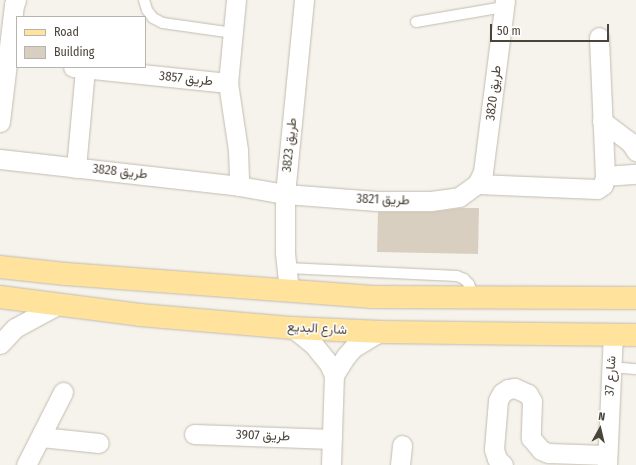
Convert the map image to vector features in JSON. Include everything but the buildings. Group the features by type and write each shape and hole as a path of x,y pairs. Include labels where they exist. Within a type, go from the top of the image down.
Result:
{"main road":[{"path":"0,267 66,274 373,297 636,298"},
{"name":"شارع البديع","path":"0,297 140,315 293,328 382,332 636,335"}],"street":[{"path":"236,0 228,83 238,150 239,186"},
{"name":"طريق 3823","path":"289,291 284,238 285,194 304,0"},
{"path":"0,122 8,58 10,3"},
{"name":"طريق 3820","path":"477,184 483,172 486,155 504,3"},
{"path":"477,184 597,189 603,185 605,176 599,37"},
{"path":"76,168 79,68"},
{"name":"طريق 3857","path":"79,68 228,83"},
{"path":"602,121 626,138 636,151"},
{"name":"طريق 3828","path":"0,159 239,186 285,194"},
{"path":"605,176 636,174"},
{"name":"طريق 3821","path":"285,194 377,201 431,201 459,197 470,191 477,184"},
{"path":"0,344 15,328 60,304"},
{"path":"293,328 313,344 329,364 334,375 331,465"},
{"path":"334,375 353,348 372,336 382,332"},
{"name":"شارع 37","path":"607,460 613,335"},
{"path":"503,465 497,459 494,449 498,400 502,393 508,389 515,388 528,394 532,401 531,438 541,450 548,453 607,460"},
{"path":"26,465 64,392"},
{"name":"طريق 3907","path":"194,434 332,438"},
{"path":"40,437 99,443"},
{"path":"400,465 402,445"}],"lane":[{"path":"144,0 147,10 153,18 163,22 233,33"},
{"path":"416,22 504,3"},
{"path":"287,268 457,276 464,279 469,284 474,298"},
{"path":"611,367 636,369"}]}
